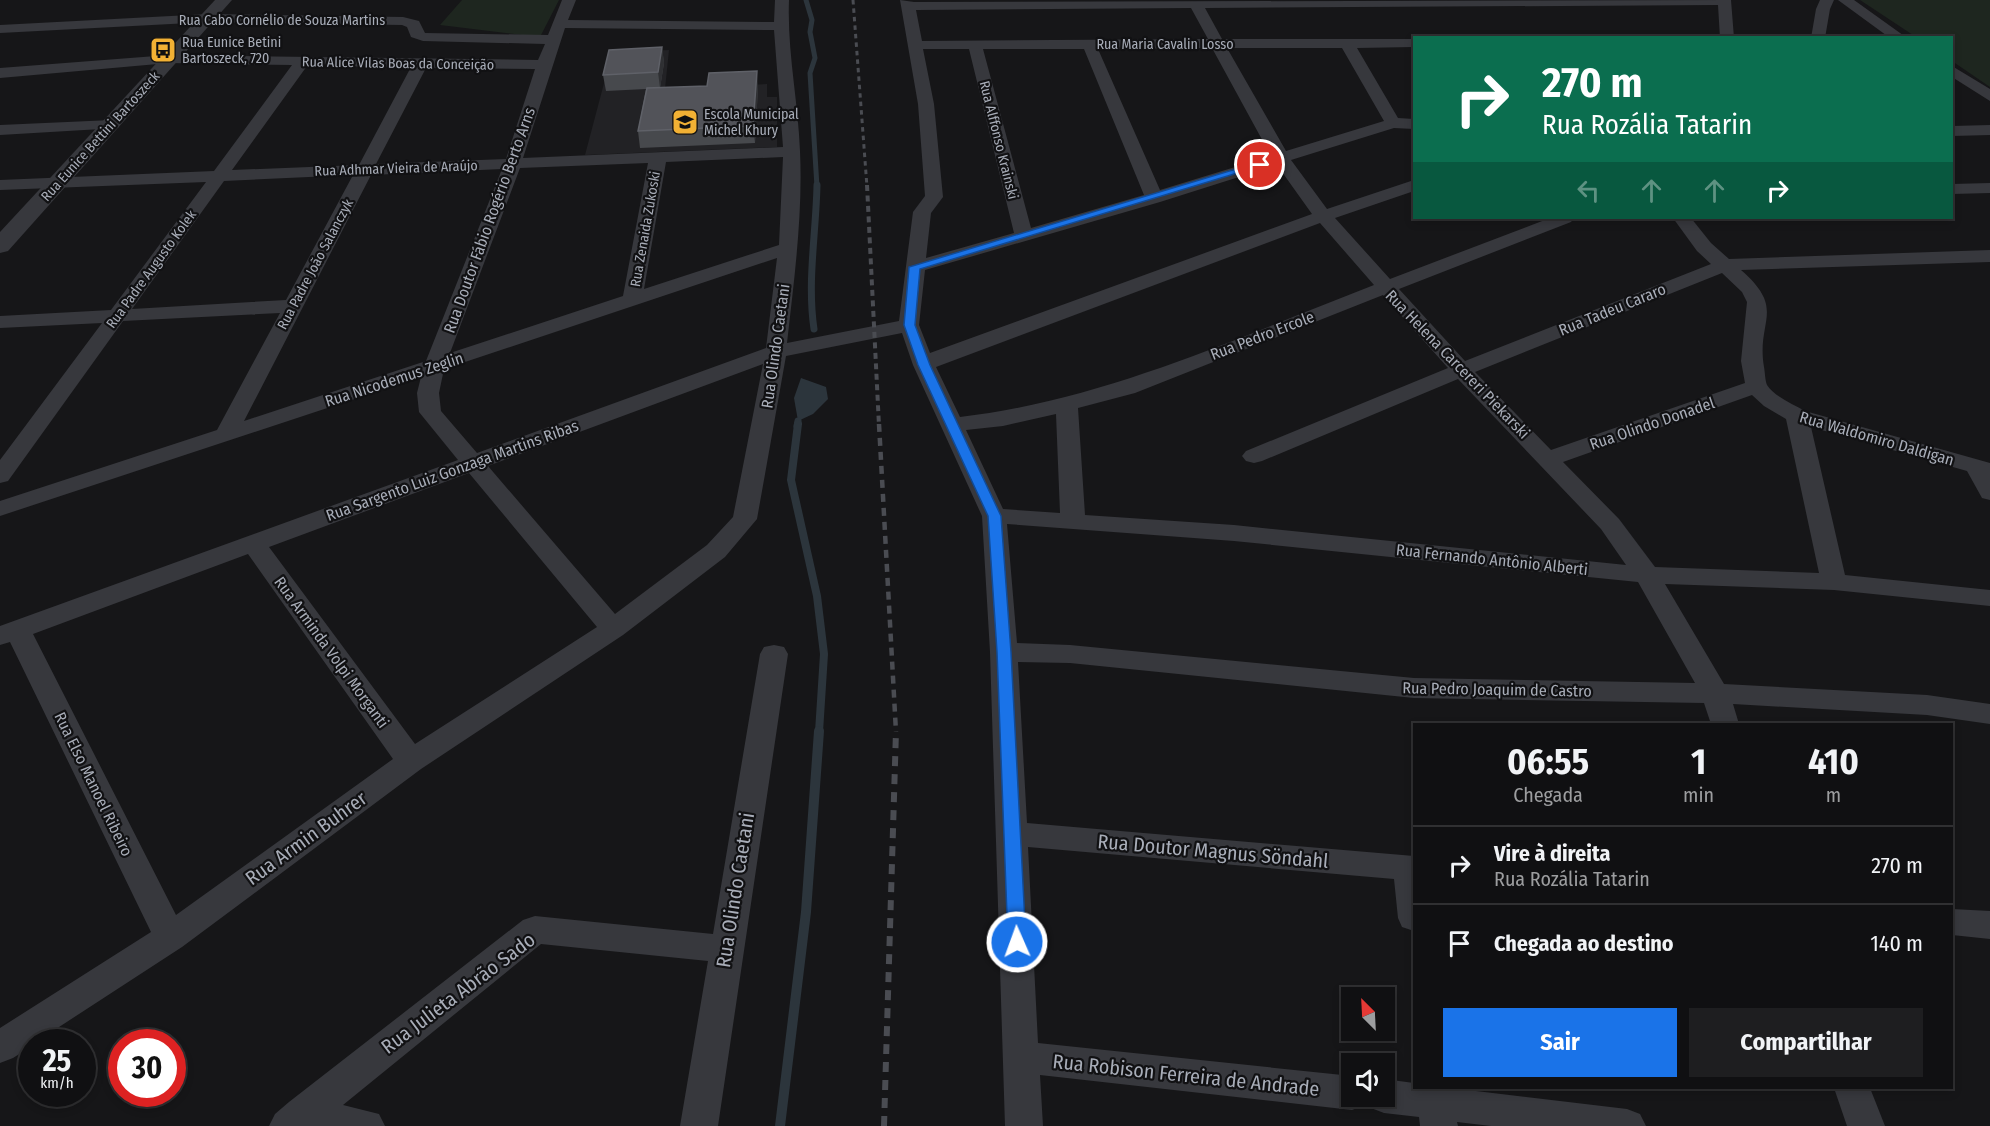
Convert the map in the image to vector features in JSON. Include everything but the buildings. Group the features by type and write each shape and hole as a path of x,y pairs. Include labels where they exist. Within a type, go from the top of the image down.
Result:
{"street":[{"name":"Rua Eunice Bettini Bartoszeck","path":"0,246 224,0"},
{"name":"Rua Doutor Fábio Rogério Berto Arns","path":"569,0 544,65 513,164 434,367 428,393 430,412 613,629"},
{"name":"Rua Olindo Caetani","path":"613,629 716,551 745,519 777,352 788,248 792,152 781,26 782,0"},
{"path":"1024,1126 1004,652 994,516 924,365 909,325 922,212 934,197 926,104 908,3 1725,0 1727,36"},
{"path":"1818,36 1827,0"},
{"path":"1845,0 1897,36"},
{"name":"Rua Helena Carcereri Piekarski","path":"1195,2 1281,158 1323,216 1384,287 1461,370 1610,524 1647,575 1715,693 1725,723"},
{"name":"Rua Cabo Cornélio de Souza Martins","path":"0,29 209,18 403,21 414,24 416,34 423,37 781,26"},
{"name":"Rua Maria Cavalin Losso","path":"915,45 1413,43"},
{"path":"1089,44 1154,198"},
{"path":"1347,44 1393,123"},
{"name":"Rua Alffonso Krainski","path":"975,45 1024,235"},
{"name":"Rua Alice Vilas Boas da Conceição","path":"0,73 169,59 544,65"},
{"name":"Rua Padre Augusto Kolek","path":"0,476 303,61"},
{"name":"Rua Padre João Salanczyk","path":"225,434 421,63"},
{"path":"1955,75 1990,96"},
{"path":"915,267 1154,198 1393,123 1413,124"},
{"path":"0,130 112,125"},
{"path":"1953,131 1990,130"},
{"name":"Rua Adhmar Vieira de Araújo","path":"0,185 792,152"},
{"name":"Rua Zenaida Zukoski","path":"632,300 658,158"},
{"path":"924,365 936,358 1323,216 1413,185"},
{"path":"1953,189 1990,188"},
{"name":"Rua Pedro Ercole","path":"953,425 1003,419 1127,388 1562,219"},
{"path":"1683,219 1704,247 1751,290 1756,302 1752,361 1755,386"},
{"name":"Rua Nicodemus Zeglin","path":"0,509 788,248"},
{"name":"Rua Tadeu Cararo","path":"1254,456 1461,370 1725,265 1990,255"},
{"path":"0,322 293,306"},
{"name":"Rua Sargento Luiz Gonzaga Martins Ribas","path":"9,633 777,352 909,325"},
{"name":"Rua Waldomiro Daldigan","path":"1755,386 1772,401 1797,416 1983,469"},
{"name":"Rua Olindo Donadel","path":"1548,459 1755,386"},
{"path":"1066,405 1073,523"},
{"path":"1797,416 1834,582"},
{"path":"1983,469 1990,493"},
{"name":"Rua Fernando Antônio Alberti","path":"994,516 1234,533 1647,575 1834,582 1990,598"},
{"name":"Rua Arminda Volpi Morganti","path":"253,543 411,761"},
{"name":"Rua Armin Buhrer","path":"0,1047 170,938 411,761 613,629"},
{"name":"Rua Elso Manoel Ribeiro","path":"9,633 170,938"},
{"name":"Rua Pedro Joaquim de Castro","path":"1004,652 1082,655 1414,688 1715,693 1927,705 1990,714"},
{"name":"Rua Olindo Caetani","path":"699,1126 725,949 774,654"},
{"name":"Rua Doutor Magnus Söndahl","path":"1012,834 1412,867"},
{"path":"1412,867 1413,892"},
{"path":"1953,921 1990,925"},
{"name":"Rua Julieta Abrão Sado","path":"295,1120 535,930 725,949"},
{"name":"Rua Robison Ferreira de Andrade","path":"1021,1057 1341,1092"},
{"path":"1852,1089 1866,1126"},
{"path":"1395,1098 1436,1105 1627,1126"},
{"path":"295,1120 366,1126"}],"shaded area":[{"path":"462,0 559,0 540,37 440,25"},
{"path":"1860,0 1990,0 1990,87 1953,62 1953,36 1914,36"},
{"name":"Escola Municipal Michel Khury","path":"669,50 665,89 767,84 767,97 777,97 777,147 585,155 612,53"},
{"path":"801,378 826,387 828,399 813,414 798,421 794,398"}],"waterway":[{"path":"806,0 812,20 810,32 815,58 810,73 817,186"},
{"path":"814,329 811,293 817,186"},
{"path":"797,426 798,421"},
{"path":"798,424 791,480 817,596 824,654 819,732"},
{"path":"780,1126 806,912 819,731"}],"railway":[{"path":"853,0 867,187"},
{"path":"867,185 879,426"},
{"path":"879,424 896,732"},
{"path":"884,1126 896,732"}],"place":[{"name":"Rua Eunice Betini Bartoszeck, 720","path":"163,50"},
{"name":"Escola Municipal Michel Khury","path":"685,122"}],"route":[{"path":"1017,942 1004,652 994,516 924,365 909,325 915,267 1260,165"}]}
